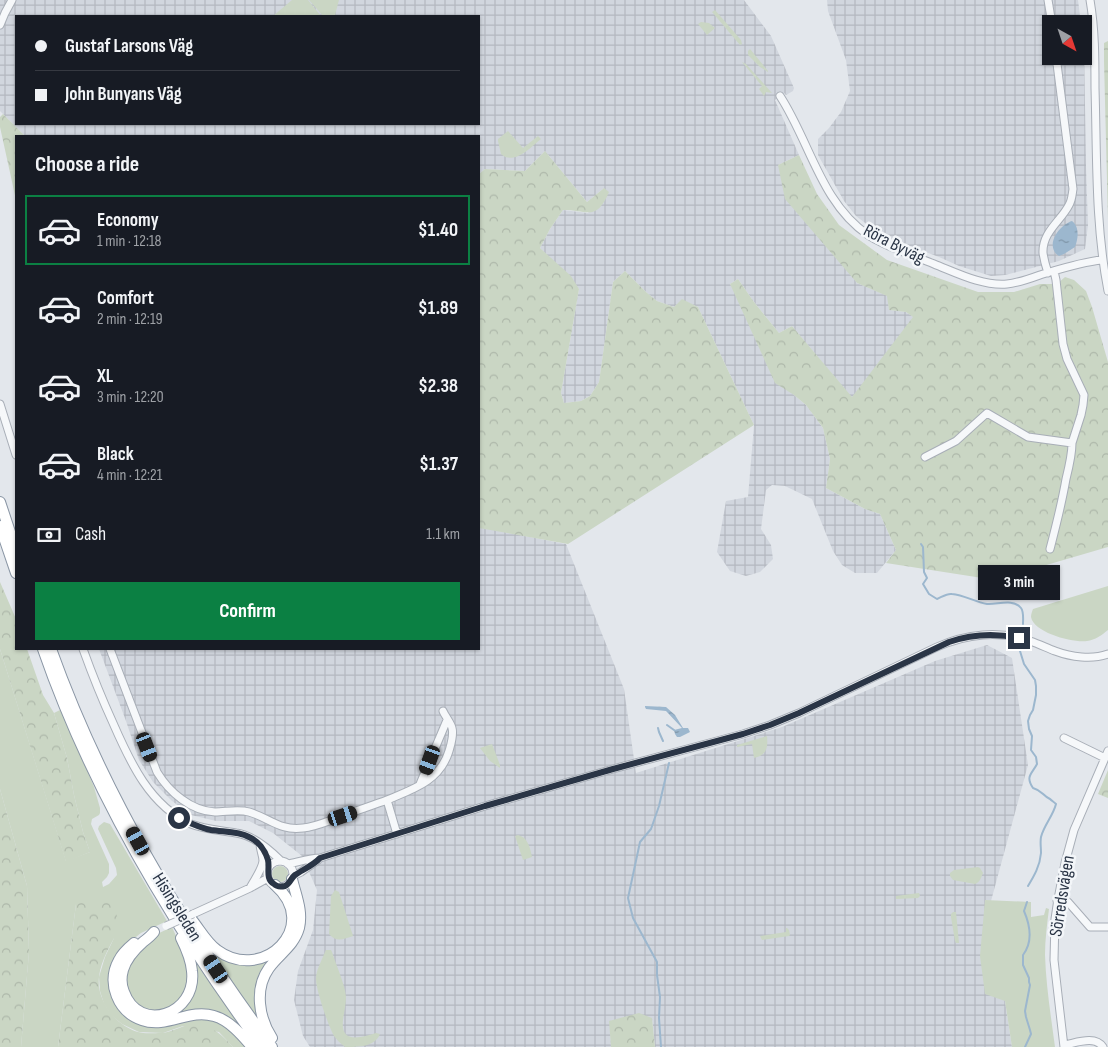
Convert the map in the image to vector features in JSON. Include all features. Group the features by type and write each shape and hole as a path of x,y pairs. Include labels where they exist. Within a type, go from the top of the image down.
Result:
{"highway":[{"path":"0,502 15,547"},
{"path":"0,526 15,570"},
{"name":"Hisingsleden","path":"43,650 90,764 118,820 164,902 262,1047"},
{"name":"Hisingsleden","path":"51,650 74,709 94,753 150,864 198,941 272,1047"},
{"path":"150,864 159,868 179,902 211,945 218,951 240,960 257,960 269,955 282,944 289,933 292,923 292,912 285,895 270,878"},
{"path":"278,1047 263,1021 260,995 262,982 267,972 290,945 300,923 300,910 292,878"},
{"path":"154,932 128,959 122,972 122,984 124,995 131,1005 144,1013 158,1015 170,1012 181,1004 189,993 192,977 192,967 188,955 166,914 164,902"},
{"path":"154,932 149,932 132,945 117,963 114,974 114,988 118,1000 124,1008 135,1017 153,1023 166,1022 197,1014 214,1016 229,1024 252,1047"}],"street":[{"path":"0,25 12,0"},
{"path":"1048,0 1050,15"},
{"path":"1090,0 1094,33 1098,220 1102,260 1108,291"},
{"path":"1050,549 1065,486 1072,443 1084,399 1084,395 1067,359 1063,344 1056,280 1044,254 1044,244 1051,230 1069,205 1073,189 1057,65"},
{"name":"Röra Byväg","path":"780,96 793,116 831,196 846,215 868,235 894,248 968,278 999,284 1018,282 1090,261 1102,260"},
{"path":"0,404 15,452"},
{"path":"925,457 956,441 987,413 1028,437 1072,443"},
{"path":"270,878 273,864 320,858 485,806 770,725 937,647 959,639 981,635 1008,636 1029,640 1056,652 1071,656 1095,657 1108,654"},
{"path":"82,650 131,763 157,799 173,813 191,824 208,830 246,835 292,868 292,878"},
{"path":"110,650 157,772 165,783 196,808 210,811 245,811 280,826 298,828 313,826 386,800 434,777 448,756 451,745 452,726 443,711"},
{"path":"420,785 447,720"},
{"path":"1064,738 1106,755"},
{"name":"Sörredsvägen","path":"1064,1046 1054,960 1057,901 1074,830 1106,755"},
{"path":"386,800 397,834"},
{"path":"260,844 268,862 270,878 280,886 285,886 292,878 320,858"},
{"path":"250,888 263,862 260,844"},
{"path":"154,932 270,878"},
{"path":"1057,901 1068,902 1090,927 1108,927"},
{"path":"1064,1046 1094,1040 1103,1047"}],"shaded area":[{"path":"0,0 744,0 771,36 794,88 793,91 786,95 784,93 775,100 799,155 778,165 857,283 888,296 889,310 906,312 914,317 852,398 792,326 779,333 738,279 730,284 794,395 806,405 823,428 830,459 826,488 865,509 880,514 896,550 877,573 855,573 842,565 833,551 812,499 785,486 772,485 766,490 761,529 771,545 773,559 760,572 746,576 730,571 717,552 726,501 748,497 754,425 698,307 682,300 674,307 657,301 625,271 613,282 599,382 590,396 581,401 564,403 561,393 579,289 540,248 563,210 588,213 604,188 587,202 545,151 525,171 485,169 480,173 480,135 24,135 0,111"},
{"path":"827,0 1078,0 1080,15 1042,15 1042,65 1084,65 1088,225 1085,249 1059,261 1005,275 991,276 959,266 891,239 856,216 844,201 818,155 818,139 841,112 850,91 846,60 828,11"},
{"path":"480,527 566,544 624,689 636,773 782,727 935,661 987,645 1012,658 1028,765 991,901 985,900 1012,1047 655,1047 652,1018 610,1021 611,1047 310,1047 303,1036 294,1000 298,971 313,930 317,890 302,856 273,833 249,821 216,821 191,815 172,801 153,782 139,760 99,650 480,650"}],"green space":[{"path":"292,0 308,0 320,15 274,15"},
{"path":"309,0 339,0 335,15 322,15"},
{"path":"715,10 741,40 742,44 740,45 712,12"},
{"path":"701,22 709,23 715,28 707,35 698,24"},
{"path":"1108,41 1108,221 1104,43"},
{"path":"750,49 768,71 768,72 748,55"},
{"path":"742,62 772,93 766,92 764,96 759,89 762,86"},
{"path":"3,114 24,135 15,135 15,195 0,127 0,117"},
{"path":"508,131 523,148 538,136 541,139 517,157 506,157 501,154 498,139"},
{"path":"545,151 587,202 604,188 609,192 600,207 595,211 563,210 540,248 571,276 579,289 561,393 564,403 581,401 590,396 599,382 613,282 625,271 657,301 674,307 682,299 698,307 754,425 568,544 480,528 480,173 485,169 525,171"},
{"path":"799,155 817,194 839,225 887,260 978,292 1014,292 1040,284 1057,284 1065,277 1074,280 1086,291 1108,362 1108,547 1043,566 1008,582 886,563 896,550 880,514 865,509 826,488 830,459 823,428 806,405 775,383 730,284 738,279 779,333 792,326 852,397 913,317 906,312 889,310 887,296 857,283 785,199 778,165"},
{"path":"0,582 15,617 15,650 27,650 43,695 54,713 67,758 83,832 90,852 66,862 0,649"},
{"path":"1108,586 1108,630 1093,640 1081,641 1055,636 1039,628 1031,617 1033,609"},
{"path":"0,649 66,861 90,852 83,832 67,758 54,713 62,709 94,787 100,808 99,815 92,819 91,824 109,864 109,873 102,882 103,887 109,884 117,875 116,868 98,829 104,822 110,824 167,921 141,933 132,940 117,1005 224,1023 249,1047 233,1047 219,1032 183,1026 163,1033 139,1032 122,1024 111,1015 104,1004 100,991 99,977 105,957 114,938 76,904 58,1047 21,1047 29,952 27,886 0,789"},
{"path":"767,736 766,750 758,757 754,758 752,744 737,747 737,745"},
{"path":"492,744 500,768 490,761 480,748"},
{"path":"1108,770 1108,798 1098,794"},
{"path":"0,789 27,886 29,952 21,1047 0,1047"},
{"path":"518,835 526,840 532,857 523,860 515,836"},
{"path":"277,866 283,866 288,871 286,880 277,882 272,877 272,871"},
{"path":"978,867 983,873 975,884 953,880 950,876 950,873 954,870"},
{"path":"335,890 339,892 353,936 340,940 334,939 329,934 331,896"},
{"path":"919,893 920,896 918,898 896,899 896,896"},
{"path":"108,897 116,912 120,927 104,957 99,977 101,994 109,1011 122,1024 140,1033 161,1033 189,1025 204,1025 218,1032 233,1047 58,1047 76,904"},
{"path":"985,900 1031,902 1031,917 1044,915 1046,908 1049,909 1045,955 1055,1047 1012,1047 1005,1001 985,994 980,956"},
{"path":"953,912 956,912 959,943 955,941 951,917"},
{"path":"172,927 188,963 189,986 175,1007 151,1013 130,999 125,974 136,952 157,934"},
{"path":"787,928 789,936 762,940 760,936 786,932"},
{"path":"203,941 253,964 268,961 258,976 255,989 255,1010 261,1024"},
{"path":"326,950 331,950 332,952 345,992 343,1028 345,1033 353,1037 380,1034 370,1044 345,1047 332,1031 320,999 316,979"},
{"path":"189,951 256,1045 229,1021 168,1016 186,1003"},
{"path":"639,1013 652,1018 655,1047 611,1047 609,1021"}],"water":[{"path":"1072,221 1077,230 1075,247 1059,256 1053,247 1055,236 1062,227"},
{"path":"645,706 666,707 675,715 683,728 688,728 690,732 677,737 674,730 682,728 666,711 646,709"}],"waterway":[{"path":"921,544 923,547 924,572 927,578 923,584 929,594 937,599 950,594 987,604 1014,603 1022,610 1023,624"},
{"path":"1020,651 1024,664 1035,680 1036,686 1033,710 1028,721 1032,736 1031,750 1036,757 1037,764 1029,778 1033,788 1056,804 1042,833 1039,862 1028,886"},
{"path":"667,725 674,730"},
{"path":"658,728 663,741"},
{"path":"661,1047 657,962 633,918 628,898 640,842 651,829 659,806 669,763"},
{"path":"1025,1047 1031,1034 1025,1011 1030,985 1023,965 1023,955 1029,939 1028,922 1024,911 1027,902"}],"route":[{"path":"179,818 208,830 236,833 250,837 260,844 266,855 268,878 270,881 277,886 285,886 291,881 293,876 320,858 344,850 485,806 770,725 949,642 981,635 996,634 1019,638"}]}
